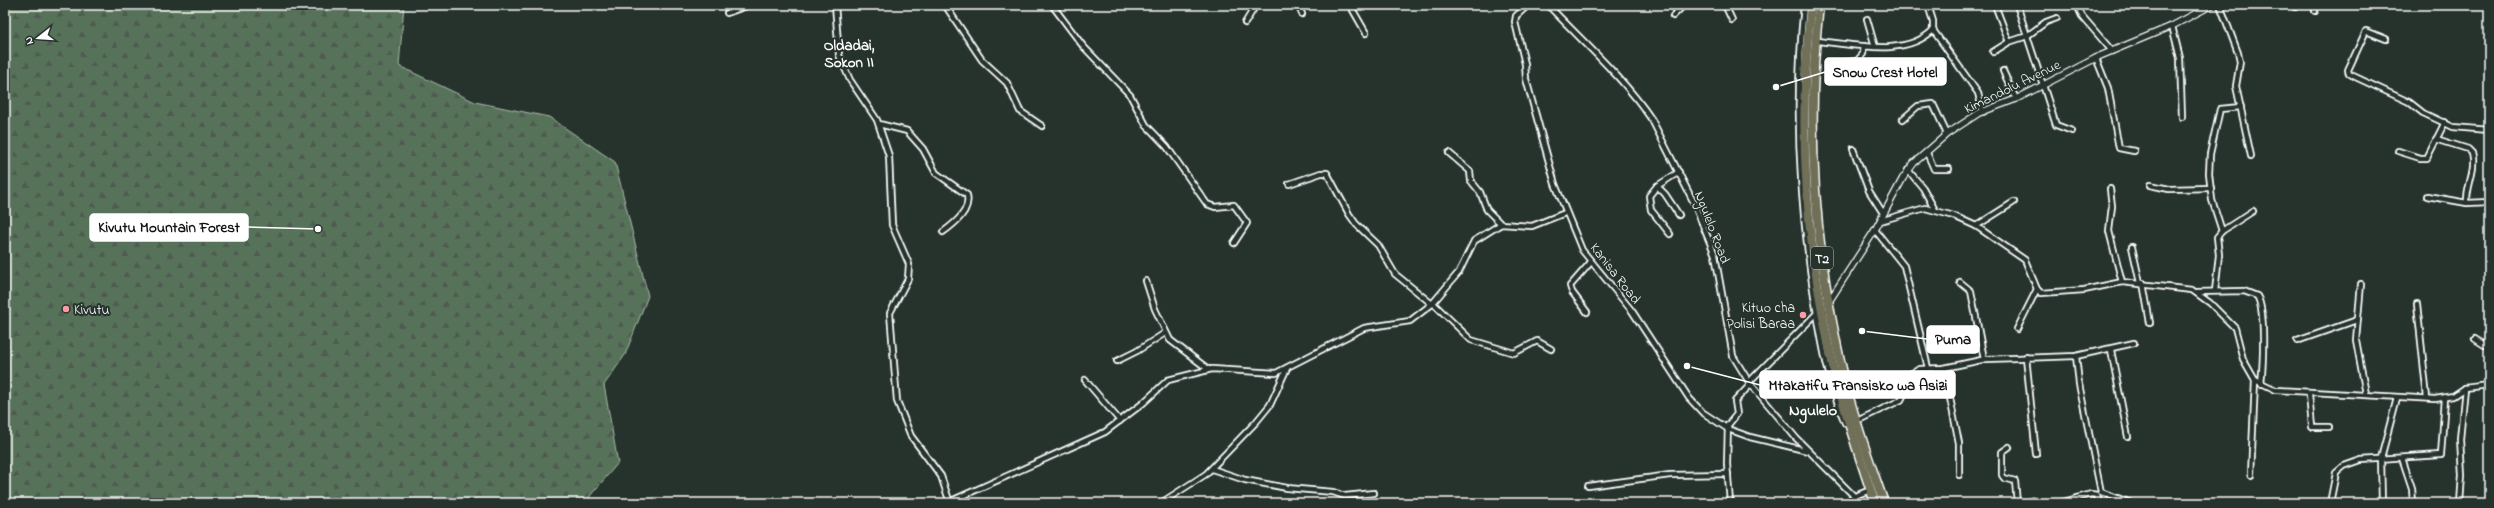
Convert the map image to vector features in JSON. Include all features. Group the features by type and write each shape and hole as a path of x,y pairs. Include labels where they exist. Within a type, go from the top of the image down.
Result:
{"highway":[{"name":"T2","path":"1810,5 1805,151 1819,311 1857,450 1875,503"},
{"name":"T2","path":"1819,5 1816,41 1813,156 1816,207 1828,303 1848,391 1884,503"}],"street":[{"path":"727,13 749,5"},
{"path":"835,5 839,55 850,80 879,124 890,160 892,225 908,258 910,270 908,279 890,313 897,401 911,436 941,476 949,502 1100,434 1120,421 1166,381 1208,369 1270,373 1287,368 1306,356 1364,328 1410,321 1432,303 1461,269 1472,244 1501,224 1532,226 1565,213"},
{"path":"945,5 982,60 1007,83 1020,111 1042,126"},
{"path":"1052,5 1083,46 1130,95 1146,125 1167,147 1207,204 1215,207 1232,205 1238,208 1246,224 1234,243"},
{"path":"1245,23 1256,5"},
{"path":"1298,5 1302,14"},
{"path":"1350,5 1366,33"},
{"name":"Kanisa Road","path":"1528,5 1516,16 1515,24 1525,64 1527,82 1565,213 1582,250 1632,311 1689,398 1702,412 1728,429 1750,437 1808,451"},
{"name":"Ngulelo Road","path":"1548,5 1644,108 1679,172 1703,223 1715,255 1728,338 1733,356 1750,383 1808,451 1861,503"},
{"path":"1673,16 1684,5"},
{"path":"1725,5 1732,20"},
{"path":"1730,503 1728,474 1728,429 1729,423 1737,414 1735,402 1750,383 1819,311 1809,268 1799,162 1800,80 1804,5"},
{"path":"1928,5 1933,21 1933,30 1978,93 1983,112"},
{"path":"1995,5 2009,42"},
{"path":"2017,5 2056,125 2072,131"},
{"path":"2077,5 2082,16 2112,51"},
{"name":"Kimandolu Avenue","path":"1828,303 1875,230 1908,170 1948,134 1983,112 2044,86 2096,58 2172,26 2212,5"},
{"path":"2220,5 2238,53 2239,65 2236,82 2251,156"},
{"path":"2315,11 2316,5"},
{"path":"1993,52 2009,42 2027,36 2046,22 2057,18"},
{"path":"1867,19 1875,47"},
{"path":"2172,26 2180,58 2182,117"},
{"path":"1816,41 1875,47 1900,46 1933,30"},
{"path":"2386,39 2366,31 2348,70 2348,74 2457,128 2489,130"},
{"path":"1833,64 1857,62 1863,54 1864,46"},
{"path":"2096,58 2108,88 2119,148 2134,152"},
{"path":"2003,71 2016,99"},
{"path":"1903,119 1922,104 1933,104 1948,134"},
{"path":"2222,231 2211,188 2209,162 2218,112 2223,108 2241,107"},
{"path":"2398,150 2425,159 2444,122"},
{"path":"879,124 907,131 923,149 936,173 967,195 967,205 961,215 954,225 943,232"},
{"path":"2436,139 2468,149 2472,153 2474,168 2467,190 2467,203"},
{"path":"1853,148 1869,191 1883,213"},
{"path":"1927,153 1934,169 1949,170"},
{"path":"1449,154 1470,171 1471,182 1480,192 1487,210 1501,224"},
{"path":"1908,170 1923,188 1935,210"},
{"path":"1670,234 1650,206 1650,193 1657,186 1679,172"},
{"path":"1289,184 1321,173 1327,173 1349,214 1356,224 1378,245 1394,274 1432,303 1467,337 1474,341 1514,353 1537,341 1551,349"},
{"path":"2150,185 2169,189 2211,188"},
{"path":"1657,186 1665,194 1679,214"},
{"path":"2110,190 2112,206 2109,231 2122,282"},
{"path":"2427,196 2467,203 2489,202"},
{"path":"1976,226 2014,202"},
{"path":"1880,221 1920,209 1935,210 1976,226 2025,260 2037,289 2041,293 2050,294 2084,290 2122,282 2142,283 2195,292 2244,291 2253,293 2260,300 2264,348 2261,384"},
{"path":"2215,292 2219,255 2216,240 2222,231 2253,211"},
{"path":"1875,230 1885,244 1901,259 1904,266 1928,368"},
{"path":"2132,247 2142,283 2150,323"},
{"path":"1587,312 1572,292 1570,286 1591,262"},
{"path":"1146,281 1165,333 1175,345 1208,369"},
{"path":"1960,282 1971,291 1984,359"},
{"path":"2361,284 2357,320 2357,348 2366,394"},
{"path":"2017,329 2037,289"},
{"path":"2195,292 2210,303 2235,328 2243,360 2256,380 2261,384 2276,390 2309,394 2366,394 2397,398 2445,398 2465,388 2489,385"},
{"path":"2417,304 2427,398"},
{"path":"2297,341 2357,320"},
{"path":"1117,361 1137,351 1165,333"},
{"path":"2475,339 2489,348"},
{"path":"1861,419 1901,400 1903,396 1902,378 1912,372 1928,368 1944,368 1984,359 2076,356 2111,350 2134,343"},
{"path":"2111,350 2128,437"},
{"path":"2076,356 2079,384 2101,492 2131,503"},
{"path":"2026,357 2036,454"},
{"path":"1161,503 1212,468 1270,404 1287,368"},
{"path":"1944,368 1959,443 1959,475"},
{"path":"1085,380 1120,421"},
{"path":"2251,475 2256,380"},
{"path":"2460,503 2460,439 2465,388"},
{"path":"2309,394 2312,427 2329,427"},
{"path":"2382,503 2381,458 2397,398"},
{"path":"2330,503 2334,477 2339,469 2353,462 2381,458 2402,458 2441,454 2445,398"},
{"path":"2009,446 2002,452 2002,475 2004,478 2015,481 2017,503"},
{"path":"2402,458 2412,488 2413,503"},
{"path":"1212,468 1245,480 1287,488 1333,492 1345,496 1374,493"},
{"path":"1588,486 1670,475 1728,474"},
{"path":"1855,496 1870,490"},
{"path":"2060,503 2091,494 2097,495 2099,503"},
{"path":"2023,503 2035,500 2044,503"}],"green space":[{"path":"5,5 404,5 399,66 475,102 549,117 615,162 648,296 625,355 604,385 618,463 590,496 588,503 5,503"}],"place":[{"name":"Snow Crest Hotel","path":"1776,87"},
{"name":"Kivutu Mountain Forest","path":"318,229"},
{"name":"Kivutu","path":"66,309"},
{"name":"Kituo cha Polisi Baraa","path":"1803,315"},
{"name":"Puma","path":"1862,331"},
{"name":"Mtakatifu Fransisko wa Asizi","path":"1687,366"}],"district":[{"name":"Oldadai, Sokon II","path":"849,54"},
{"name":"Ngulelo","path":"1813,409"}]}
